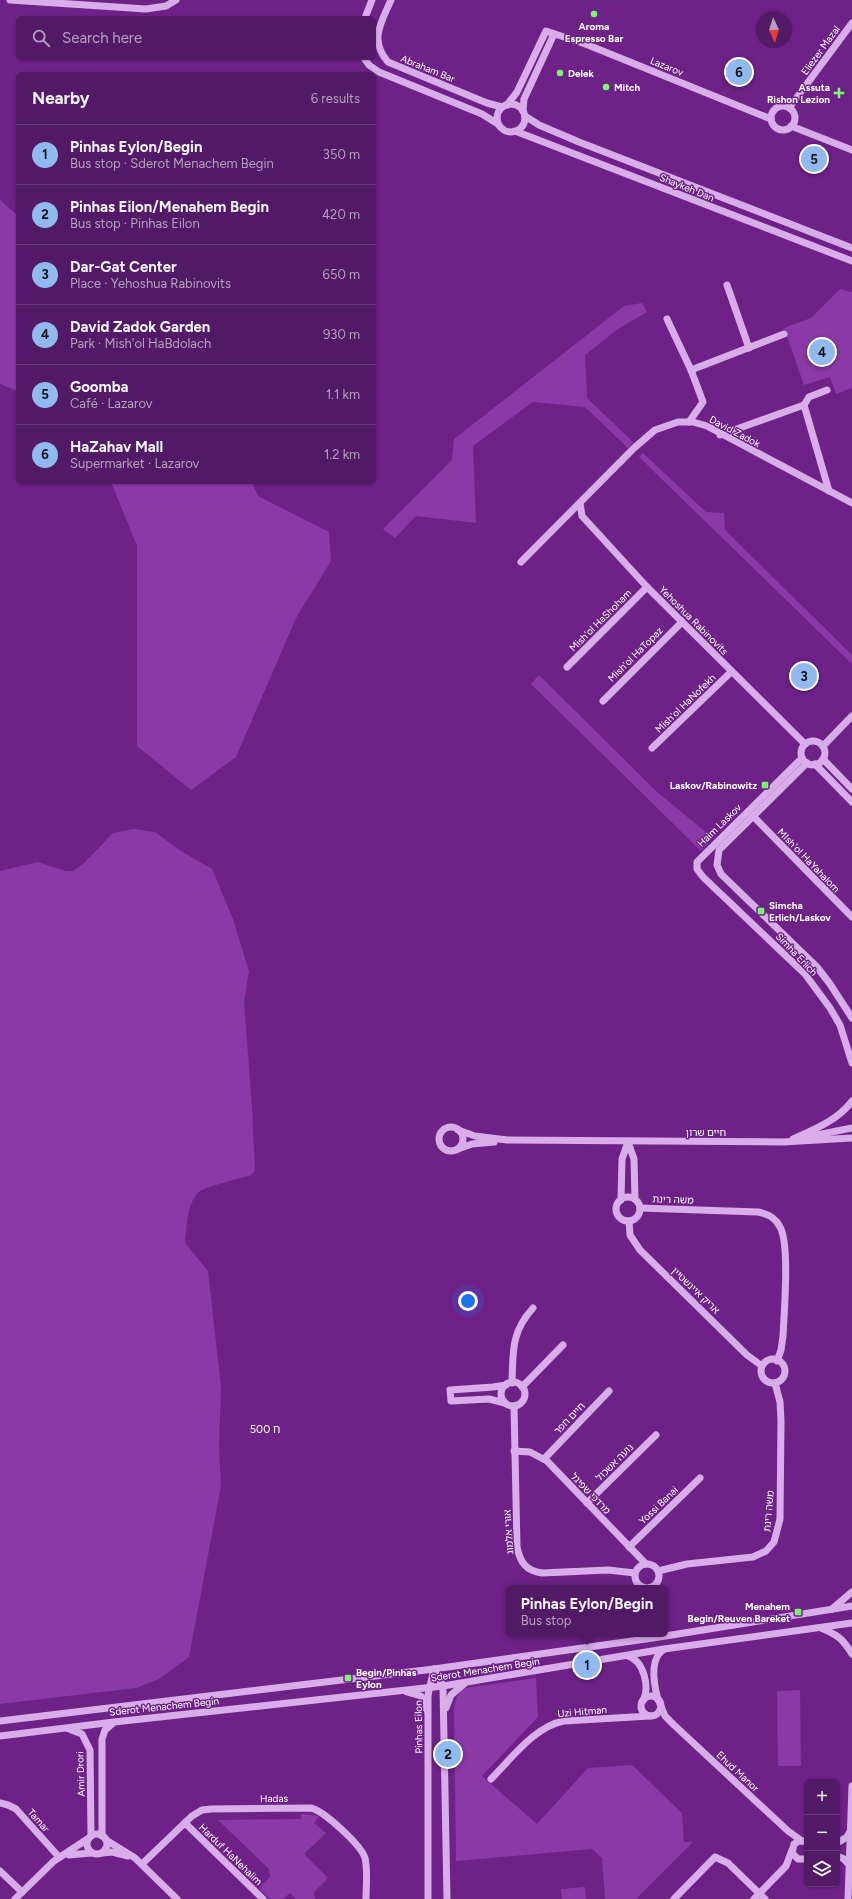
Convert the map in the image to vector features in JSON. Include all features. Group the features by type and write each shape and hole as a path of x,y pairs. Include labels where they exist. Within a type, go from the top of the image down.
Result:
{"street":[{"path":"10,0 146,9 166,6 175,1"},
{"path":"366,16 372,0"},
{"name":"Abraham Bar","path":"391,0 380,25 378,40 381,54 388,62 487,103 504,106"},
{"name":"Eliezer Mazal","path":"789,108 852,23"},
{"name":"Lazarov","path":"504,106 517,92 546,31 588,45 772,119"},
{"path":"524,114 516,105 504,106 497,115 498,124 505,131 515,131 522,125 524,114 524,100 554,34"},
{"name":"Abraham Bar","path":"365,60 369,65 379,72 482,114 498,124"},
{"path":"791,126 794,115 789,108 783,106 775,109 772,119 774,126 784,129 791,126 852,150"},
{"name":"Shaykeh Dan","path":"524,114 539,125 579,142 852,248"},
{"name":"Shaykeh Dan","path":"515,131 852,261"},
{"path":"727,285 749,348"},
{"path":"667,319 691,370 703,402 689,422"},
{"path":"691,370 784,334"},
{"path":"827,390 808,397 804,405 828,491"},
{"path":"720,435 804,405"},
{"name":"David Zadok","path":"521,562 655,430 678,422 689,422 707,426 720,435 852,503"},
{"name":"Yehoshua Rabinovits","path":"580,503 582,516 647,587 805,744"},
{"name":"Mish'ol HaShoham","path":"567,667 647,587"},
{"name":"Mish'ol HaTopaz","path":"603,701 682,622"},
{"name":"Mish'ol HaNofekh","path":"652,748 731,672"},
{"path":"823,746 852,716"},
{"path":"815,764 823,759 825,752 823,746 816,741 808,742 801,751 804,760 815,764 852,802"},
{"path":"823,759 852,789"},
{"name":"Haim Laskov","path":"717,857 719,850 753,816 804,760"},
{"name":"Haim Laskov","path":"703,877 697,869 699,860 804,760"},
{"name":"MIsh'ol HaYahalom","path":"753,816 852,917"},
{"name":"Simha Erlich","path":"717,857 717,865 721,874 816,967 830,984 852,1018"},
{"name":"Simha Erlich","path":"703,877 805,974 830,1008 840,1025 852,1063"},
{"path":"793,1139 823,1126 844,1110 852,1101"},
{"path":"452,1127 458,1130 461,1134 462,1141 457,1149 452,1151 444,1149 439,1138 442,1131 446,1128 452,1127"},
{"name":"חיים שרון","path":"783,1142 852,1128"},
{"name":"חיים שרון","path":"458,1130 475,1136 507,1140 783,1142 852,1138"},
{"name":"חיים שרון","path":"457,1149 472,1144 507,1140"},
{"path":"628,1142 634,1159 635,1199 640,1208 637,1217 629,1221 622,1219 618,1214 617,1206 621,1200 622,1159 628,1142"},
{"path":"621,1200 628,1197 635,1199"},
{"name":"משה רינת","path":"640,1208 758,1212 769,1216 777,1222 782,1230 785,1246 783,1336 781,1350 777,1361"},
{"name":"אריק איינשטיין","path":"629,1221 630,1233 637,1247 750,1358 762,1366"},
{"path":"505,1403 502,1399 501,1393 509,1384 515,1338 521,1324 533,1308"},
{"path":"522,1387 563,1345"},
{"path":"768,1360 777,1361 783,1365 784,1372 782,1379 775,1383 768,1382 764,1379 761,1372 762,1366 768,1360"},
{"name":"משה רינת","path":"658,1571 687,1564 754,1557 766,1552 774,1542 780,1519 781,1421 775,1383"},
{"path":"509,1384 522,1387 525,1394 524,1399 519,1404 514,1406 489,1399 451,1401 450,1390 493,1387 509,1384"},
{"name":"חיים חפר","path":"544,1458 610,1391"},
{"name":"אורי אלמוג","path":"514,1406 514,1451 518,1547 520,1560 532,1571 542,1573 608,1570 635,1573"},
{"name":"נועה אשכול","path":"587,1503 656,1435"},
{"name":"מרדכי שפיגל","path":"514,1451 530,1452 544,1458 646,1564"},
{"name":"Yossi Banai","path":"629,1547 700,1478"},
{"path":"638,1585 635,1579 635,1573 639,1567 646,1564 653,1566 658,1571 658,1579 655,1585"},
{"path":"832,1609 852,1592"},
{"name":"Sderot Menachem Begin","path":"668,1634 852,1606"},
{"name":"Sderot Menachem Begin","path":"0,1736 429,1688 664,1649 852,1623"},
{"path":"819,1628 832,1632 844,1641 852,1654"},
{"path":"636,1640 639,1637"},
{"name":"Sderot Menachem Begin","path":"0,1721 434,1668 650,1637"},
{"name":"Ehud Manor","path":"664,1649 658,1654 655,1662 656,1687 659,1702 667,1718 788,1831 804,1841"},
{"path":"625,1718 637,1712 642,1703 645,1692 642,1669 636,1660 628,1656"},
{"path":"434,1668 443,1686 447,1899"},
{"name":"Pinhas Eilon","path":"428,1899 428,1695 434,1668"},
{"path":"444,1712 451,1694 464,1683"},
{"path":"403,1691 421,1696 429,1714"},
{"path":"650,1696 659,1702 659,1711 652,1716 644,1712 642,1703 650,1696"},
{"name":"Ehud Manor","path":"652,1716 663,1718 674,1725"},
{"name":"Uzi Hitman","path":"491,1779 538,1732 550,1724 564,1721 652,1716"},
{"name":"Amir Drori","path":"104,1838 102,1740 107,1727 117,1722"},
{"name":"Amir Drori","path":"63,1728 73,1729 82,1734 90,1750 90,1837"},
{"path":"848,1897 852,1786"},
{"name":"Tamar","path":"0,1803 16,1809 59,1857"},
{"name":"Hadas","path":"139,1862 196,1813 208,1809 306,1807 317,1810 325,1815 362,1853 366,1867 366,1899"},
{"name":"Harduf HaNehalim","path":"185,1822 263,1899"},
{"path":"840,1841 847,1837 851,1830"},
{"path":"788,1831 792,1840 792,1849 795,1858 804,1859"},
{"path":"15,1899 59,1857 79,1846 96,1834 139,1862 177,1899"},
{"path":"90,1837 87,1846 91,1853"},
{"path":"102,1853 106,1847 104,1838"},
{"path":"783,1869 789,1860 796,1842 804,1842"},
{"path":"59,1857 78,1853 119,1854 139,1862"},
{"path":"674,1899 715,1857 728,1863 765,1899"},
{"path":"840,1857 844,1858 850,1866"},
{"path":"754,1899 783,1869 792,1862 804,1859"},
{"path":"0,1871 22,1892"},
{"path":"848,1897 852,1886"}],"shaded area":[{"path":"0,200 16,214 16,390 0,384"},
{"path":"840,289 852,292 852,388 836,394 830,377 804,385 784,328 811,318"},
{"path":"642,303 647,312 618,329 585,355 587,398 633,442 628,448 585,407 533,402 473,446 476,523 416,516 395,538 383,529 452,460 454,439 624,306"},
{"path":"643,453 706,512 724,513 725,530 852,655 852,664 639,457"},
{"path":"112,484 253,484 258,496 329,532 331,561 296,618 236,757 191,790 137,746 137,546"},
{"path":"539,675 656,791 713,838 701,851 531,684"},
{"path":"134,829 155,832 181,851 212,869 233,919 249,972 244,1002 255,1171 251,1175 204,1189 195,1196 187,1223 185,1243 208,1271 221,1387 219,1447 221,1486 189,1657 159,1679 136,1688 0,1704 0,871 38,862 65,871 73,871 84,863 113,833"},
{"path":"536,1678 538,1717 482,1776 537,1824 588,1768 632,1765 682,1813 684,1842 693,1842 636,1899 605,1899 602,1858 592,1849 456,1861 454,1707 457,1696 465,1688"},
{"path":"800,1690 801,1766 778,1766 777,1691"},
{"path":"301,1814 319,1816 314,1823 326,1833 304,1854 328,1878 314,1892 315,1899 296,1899 290,1893 283,1899 270,1899 259,1888 270,1877 269,1869 218,1820 301,1819"},
{"path":"585,1887 586,1899 562,1899 561,1889"}],"place":[{"name":"Aroma Espresso Bar","path":"594,14"},
{"name":"HaZahav Mall","path":"739,72"},
{"name":"Delek","path":"560,73"},
{"name":"Mitch","path":"606,87"},
{"name":"Assuta Rishon Lezion","path":"839,93"},
{"name":"Goomba","path":"814,159"},
{"name":"David Zadok Garden","path":"822,352"},
{"name":"Dar-Gat Center","path":"804,676"},
{"name":"Laskov/Rabinowitz","path":"765,785"},
{"name":"Simcha Erlich/Laskov","path":"761,911"},
{"name":"Menahem Begin/Reuven Bareket","path":"798,1612"},
{"name":"Pinhas Eylon/Begin","path":"587,1665"},
{"name":"Begin/Pinhas Eylon","path":"348,1678"},
{"name":"Pinhas Eilon/Menahem Begin","path":"448,1754"}],"district":[{"name":"ח 500","path":"265,1429"}]}
